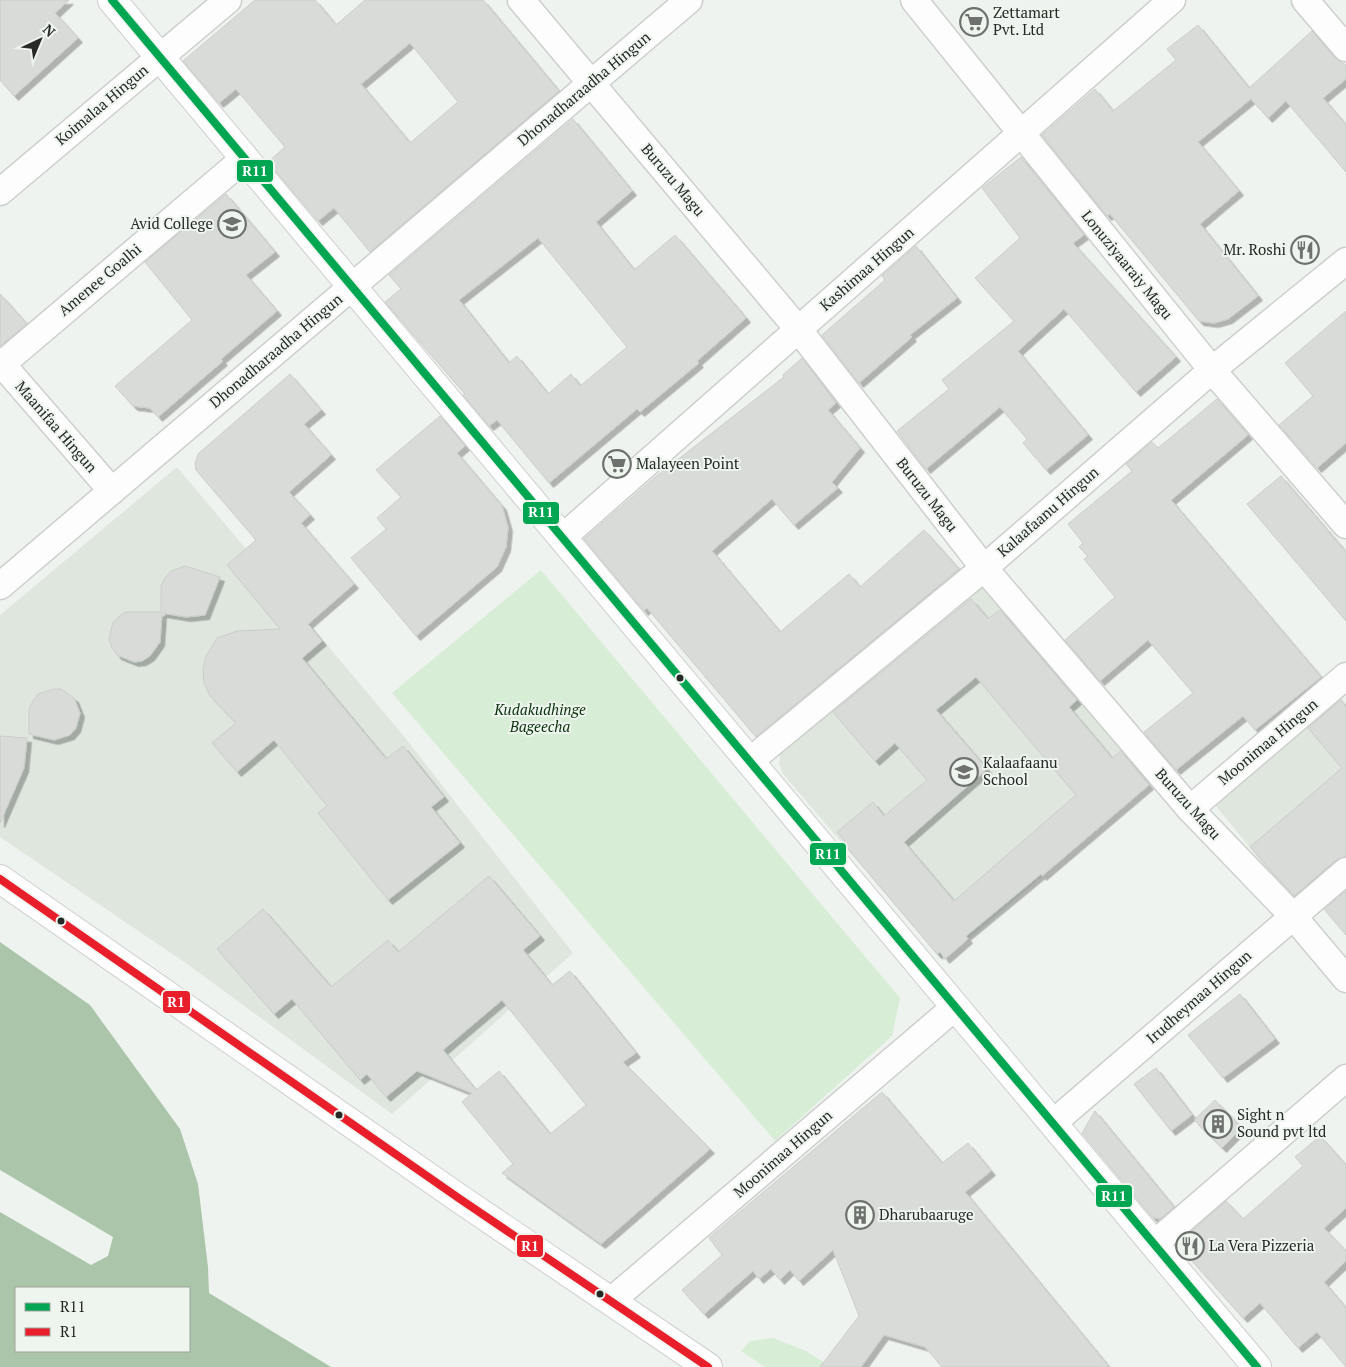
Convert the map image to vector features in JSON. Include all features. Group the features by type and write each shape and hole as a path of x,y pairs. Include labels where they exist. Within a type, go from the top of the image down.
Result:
{"street":[{"path":"112,0 1257,1367"},
{"name":"Koimalaa Hingun","path":"0,192 228,0"},
{"name":"Buruzu Magu","path":"521,0 798,329 984,568 1190,809 1293,916 1346,979"},
{"name":"Dhonadharaadha Hingun","path":"0,586 689,0"},
{"name":"Lonuziyaaraiy Magu","path":"914,0 1212,370 1346,525"},
{"name":"Kashimaa Hingun","path":"562,538 1172,0"},
{"path":"1306,0 1346,48"},
{"name":"Amenee Goalhi","path":"1,363 245,158"},
{"name":"Kalaafaanu Hingun","path":"750,761 984,568 1212,370 1346,261"},
{"name":"Maanifaa Hingun","path":"1,363 112,492"},
{"name":"Moonimaa Hingun","path":"1190,809 1346,676"},
{"name":"Irudheymaa Hingun","path":"1053,1123 1346,870"},
{"path":"0,879 708,1367"},
{"name":"Moonimaa Hingun","path":"611,1301 955,1007"},
{"path":"1154,1244 1346,1078"}],"shaded area":[{"path":"177,467 403,735 573,953 392,1114 187,964 0,837 0,615"},
{"name":"Kalaafaanu School","path":"983,579 1155,780 943,961 783,774 779,764 781,752"},
{"path":"1338,695 1346,703 1346,856 1293,900 1211,800"},
{"path":"0,942 90,1005 180,1129 198,1184 208,1267 209,1293 331,1367 0,1367"}],"green space":[{"name":"Kudakudhinge Bageecha","path":"541,570 900,998 892,1036 775,1141 392,693"},
{"path":"773,1338 806,1351 831,1367 765,1367 741,1351 750,1341"}],"pier":[{"path":"0,1170 113,1237 108,1256 91,1265 0,1212"}],"building":[{"path":"0,0 69,0 55,13 78,38 14,96 0,80"},
{"path":"255,0 315,0 336,25 365,0 483,0 559,91 370,252 334,208 318,221 268,162 285,147 236,89 219,103 183,61","holes":["410,43 458,102 410,143 361,84"]},
{"path":"1198,25 1249,88 1312,31 1335,58 1346,65 1346,79 1323,98 1346,125 1346,172 1286,101 1268,118 1251,99 1198,142 1239,191 1200,224 1258,296 1228,319 1214,323 1199,321 1110,214 1107,216 1042,135 1095,89 1113,111 1176,60 1167,49"},
{"path":"573,119 632,191 596,222 634,270 675,235 746,318 697,361 699,363 640,412 637,409 549,483 497,420 489,426 463,395 465,394 385,302 401,289 389,275","holes":["538,238 627,347 580,386 571,374 548,394 517,356 509,363 459,300"]},
{"path":"1021,157 1084,235 1073,243 1176,357 1136,392 1064,309 1018,351 1088,435 1046,470 1023,443 1027,439 1000,407 926,469 897,431 949,389 942,380 1014,321 975,278 1020,238 982,188"},
{"path":"226,194 275,252 246,275 277,311 158,417 150,408 133,406 115,386 192,320 145,262"},
{"path":"916,246 957,298 910,335 912,337 859,383 822,335 885,280 882,276"},
{"path":"0,294 27,324 0,346"},
{"path":"1346,311 1346,443 1317,468 1279,425 1313,396 1285,363"},
{"path":"802,358 836,403 828,410 860,448 832,482 838,488 794,525 772,499 712,551 780,632 849,574 860,587 924,530 959,569 756,737 647,608 644,611 584,539 654,478 784,377 783,375"},
{"path":"290,374 321,410 304,424 331,455 289,492 310,515 301,523 354,584 308,624 322,641 302,658 386,759 403,746 444,797 431,807 460,843 388,900 318,813 327,806 274,740 237,772 212,743 236,723 210,696 204,683 203,669 206,656 217,638 237,631 280,629 227,565 256,540 196,470 195,464 198,454"},
{"path":"1217,399 1248,435 1171,500 1321,677 1255,730 1243,716 1176,770 1144,732 1193,693 1148,640 1100,681 1065,640 1115,597 1084,559 1088,556 1079,547 1083,543 1068,524 1132,471 1126,464 1152,442 1158,448"},
{"path":"440,416 465,446 457,453 502,506 508,527 506,547 497,567 416,636 351,558 386,529 377,518 401,497 376,470"},
{"path":"1281,476 1346,552 1346,621 1247,504"},
{"path":"185,566 220,577 205,615 186,617 162,613 160,642 150,656 142,661 134,662 117,655 109,639 113,622 125,612 161,612 161,586 165,578 171,571"},
{"path":"971,599 988,619 1000,610 1077,700 1069,707 1112,758 1121,751 1149,785 1042,876 1041,874 966,936 968,939 945,959 940,952 937,954 843,843 845,841 837,832 873,802 884,816 927,780 895,743 875,761 833,712","holes":["976,677 1076,795 954,901 904,842 987,769 936,710"]},
{"path":"53,689 61,689 74,698 80,713 76,728 70,735 54,740 29,734 29,709 33,701 38,694"},
{"path":"1341,700 1346,707 1346,856 1336,860 1294,896 1250,847 1342,768 1308,728"},
{"path":"0,736 27,738 24,768 0,823"},
{"path":"489,876 540,936 523,950 552,985 570,971 636,1053 623,1062 710,1149 601,1244 502,1173 513,1164 462,1102 472,1093 417,1071 386,1097 367,1074 360,1080 292,999 274,1014 217,949 263,909 331,987 388,940 398,952","holes":["502,1000 586,1105 550,1134 499,1071 476,1090 443,1050"]},
{"path":"1346,891 1346,935 1324,909"},
{"path":"1240,994 1275,1039 1223,1078 1188,1035"},
{"path":"1156,1068 1192,1115 1171,1131 1134,1084"},
{"name":"Dharubaaruge","path":"882,1092 942,1163 968,1143 991,1171 965,1192 1109,1367 942,1367 925,1347 884,1335 861,1367 820,1367 859,1316 833,1250 799,1281 790,1270 780,1280 771,1269 759,1279 753,1271 704,1314 682,1290 722,1255 709,1238"},
{"name":"Sight n Sound pvt ltd","path":"1215,1100 1242,1128 1222,1148 1194,1120"},
{"path":"1095,1111 1174,1207 1160,1219 1152,1217 1082,1133"},
{"path":"1320,1136 1346,1165 1346,1208 1324,1228 1346,1251 1346,1261 1324,1282 1346,1308 1346,1367 1317,1332 1298,1348 1260,1303 1243,1318 1177,1244 1226,1201 1243,1219 1303,1166 1295,1157"}],"transit line":[{"name":"R11","path":"112,0 1257,1367"},
{"name":"R1","path":"0,879 460,1199 708,1367"}],"place":[{"name":"Zettamart Pvt. Ltd","path":"974,22"},
{"name":"Avid College","path":"232,224"},
{"name":"Mr. Roshi","path":"1305,250"},
{"name":"Malayeen Point","path":"617,464"},
{"name":"Kalaafaanu School","path":"964,772"},
{"name":"Sight n Sound pvt ltd","path":"1218,1124"},
{"name":"Dharubaaruge","path":"860,1215"},
{"name":"La Vera Pizzeria","path":"1190,1246"}]}
